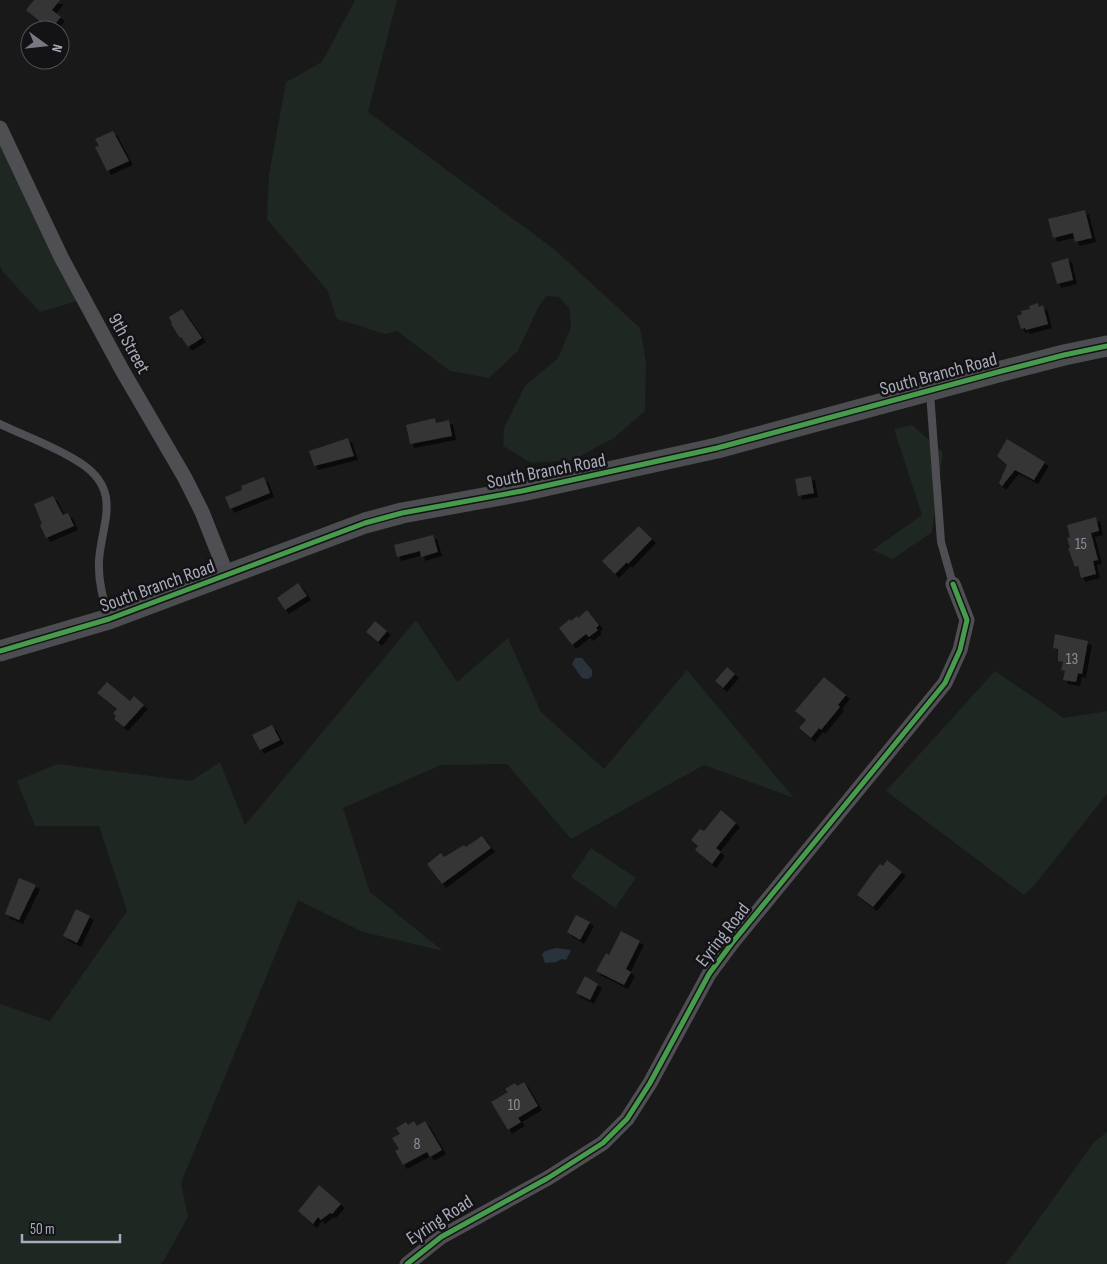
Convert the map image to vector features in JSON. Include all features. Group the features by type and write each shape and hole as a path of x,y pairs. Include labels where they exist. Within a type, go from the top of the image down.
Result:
{"street":[{"name":"9th Street","path":"0,128 61,257 122,370 185,478 202,512 228,575"},
{"name":"South Branch Road","path":"0,651 109,619 365,523 409,512 522,491 670,459 1064,355 1107,346"},
{"name":"Eyring Road","path":"407,1264 441,1237 548,1178 603,1144 627,1119 650,1083 709,974 738,935 946,683 960,650 967,620 953,584"}],"lane":[{"path":"930,391 941,542 953,584"},
{"path":"0,424 82,464 97,478 105,494 108,516 101,546 100,577 109,619"}],"shaded area":[{"path":"355,0 397,0 368,112 554,249 640,328 646,362 645,411 614,438 573,460 531,463 503,446 504,428 525,386 558,358 571,327 569,308 559,297 546,296 538,308 518,351 489,378 450,371 397,331 385,334 337,319 327,290 267,219 269,175 286,82 322,62"},
{"path":"0,140 77,301 40,312 3,272 0,266"},
{"path":"912,425 943,452 932,532 893,559 872,550 922,515 894,429"},
{"path":"416,620 457,682 508,638 541,712 604,769 687,670 794,798 704,765 571,839 507,764 441,765 343,808 370,892 443,951 363,932 298,900 181,1183 188,1217 163,1262 160,1264 0,1264 0,1004 50,1021 127,911 99,826 35,826 17,781 57,764 191,781 220,762 245,825"},
{"path":"575,658 582,658 592,670 592,676 588,679 582,678 572,664"},
{"path":"995,671 1064,718 1107,711 1107,794 1033,887 1024,895 886,791"},
{"path":"591,848 636,878 615,908 571,877"},
{"path":"556,948 571,950 566,960 562,959 556,962 545,963 542,954 545,951"},
{"path":"1107,1132 1107,1264 1006,1264 1095,1141"}],"building":[{"path":"34,0 60,0 52,10 61,17 58,20 38,20 26,10"},
{"path":"113,131 129,161 107,171 95,147 99,146 95,139"},
{"path":"1085,210 1092,238 1075,242 1073,233 1053,238 1048,219"},
{"path":"1068,258 1073,280 1057,284 1051,263"},
{"path":"1038,303 1039,307 1043,305 1048,324 1026,330 1025,328 1021,329 1017,316 1022,314 1021,311 1030,309 1029,306"},
{"path":"182,309 202,338 188,347 171,324 169,317"},
{"path":"435,418 436,423 449,420 452,436 410,444 406,425"},
{"path":"348,438 354,456 314,466 309,451"},
{"path":"1007,439 1045,462 1034,480 1015,470 1002,486 999,483 1007,465 997,456"},
{"path":"811,476 814,493 798,496 795,479"},
{"path":"264,477 270,493 230,509 225,497 242,490 241,486"},
{"path":"53,496 63,515 68,513 74,526 46,538 34,504"},
{"path":"1096,517 1099,531 1091,533 1098,560 1093,561 1096,574 1081,578 1078,566 1075,567 1068,548 1070,548 1067,538 1070,537 1067,525"},
{"path":"639,526 652,539 628,564 627,562 615,574 602,561"},
{"path":"433,535 438,552 421,557 420,551 397,557 394,545"},
{"path":"298,583 307,596 285,610 277,598"},
{"path":"587,610 599,625 596,628 598,630 589,637 586,634 572,645 559,628 570,619 571,621 577,616 578,618"},
{"path":"375,621 387,631 378,642 366,632"},
{"path":"1055,634 1088,641 1082,674 1078,673 1076,682 1063,680 1065,671 1061,670 1063,662 1058,661 1058,649 1053,648"},
{"path":"727,667 735,674 723,688 715,681"},
{"path":"824,677 846,695 838,705 840,707 821,730 819,728 811,738 799,728 806,720 795,711"},
{"path":"107,682 130,701 134,696 144,705 124,727 114,719 116,716 113,713 117,709 97,693"},
{"path":"272,725 280,740 260,750 252,735"},
{"path":"721,810 736,823 716,848 721,852 712,864 695,850 698,846 691,840 700,829 704,831"},
{"path":"482,836 491,848 442,884 427,864 441,853 444,857 464,845 466,847"},
{"path":"887,860 902,872 873,907 857,895 880,864 883,866"},
{"path":"19,878 36,885 19,920 5,914"},
{"path":"76,909 90,916 77,943 63,936"},
{"path":"576,915 590,922 580,940 567,932"},
{"path":"621,931 640,941 626,969 631,972 624,985 596,971 606,953 609,955"},
{"path":"585,976 598,984 590,1000 576,993"},
{"path":"524,1082 538,1106 518,1118 521,1122 508,1130 491,1102 508,1092 505,1089 515,1083 517,1086"},
{"path":"414,1121 417,1126 425,1121 442,1150 430,1157 427,1152 403,1165 395,1151 399,1149 392,1138 400,1134 396,1128 406,1122 408,1125"},
{"path":"319,1185 341,1204 332,1214 330,1213 321,1220 318,1217 313,1224 298,1211"}],"cycle path":[{"path":"0,651 109,619 365,523 402,513 522,491 717,448 998,372 1107,346"},
{"path":"407,1264 441,1237 548,1178 603,1143 627,1119 650,1083 709,974 732,943 945,683 960,650 967,620 953,584"}]}
